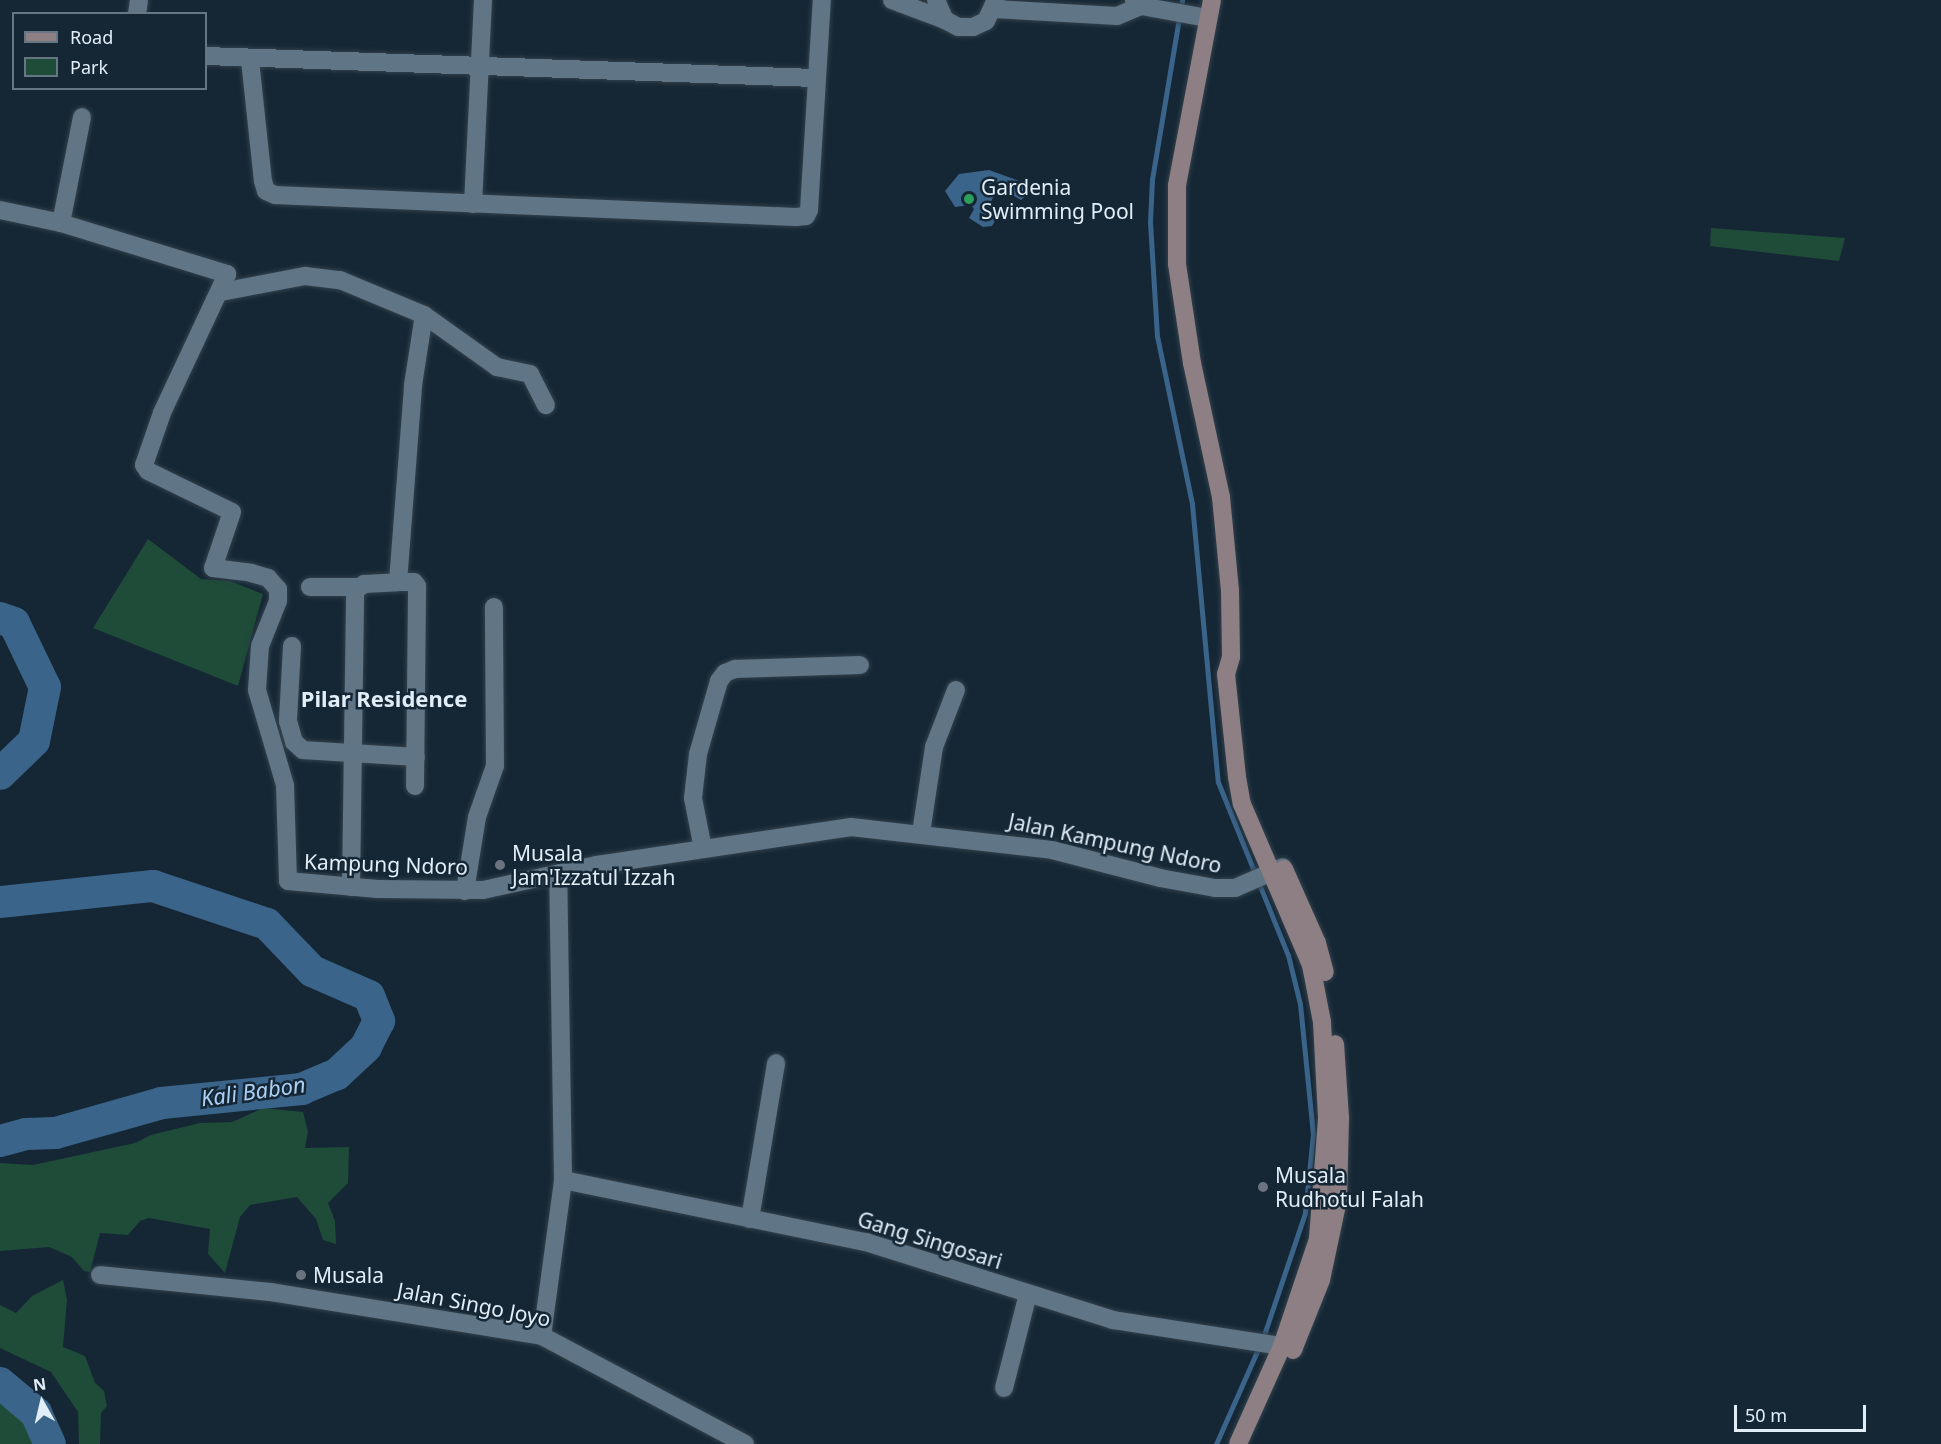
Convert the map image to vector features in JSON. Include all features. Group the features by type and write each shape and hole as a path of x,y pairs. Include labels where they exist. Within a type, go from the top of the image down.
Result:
{"main road":[{"path":"1212,0 1201,17 1177,186 1176,233 1184,320 1221,497 1231,657 1236,673 1251,787 1274,871 1317,943 1327,980 1340,1117 1338,1200 1332,1243 1238,1444"},
{"path":"1249,1444 1283,1346"}],"street":[{"path":"474,204 483,0"},
{"path":"250,60 266,191 275,195 806,216 822,0"},
{"path":"892,0 958,27 973,27 986,21 995,5 1117,16 1138,3 1201,17"},
{"path":"936,0 945,20"},
{"path":"207,56 250,60 480,64 815,78"},
{"path":"61,223 82,117"},
{"path":"0,210 61,223 144,251 222,271 227,279 221,292"},
{"path":"221,292 319,276 340,280 424,315 486,362 530,374 540,387 546,405"},
{"name":"Kampung Ndoro","path":"221,292 166,402 144,465 148,471 232,512 213,568 251,573 268,578 278,589 278,601 261,646 257,690 285,785 288,881 351,887 474,891"},
{"path":"398,582 413,385 424,315"},
{"path":"310,587 357,587 398,582 414,582 417,586 415,786"},
{"path":"351,887 351,754 357,587"},
{"path":"474,891 477,817 495,766 494,607"},
{"path":"292,646 288,721 294,742 303,750 416,758"},
{"path":"703,849 693,798 698,754 719,681 725,674 735,669 860,665"},
{"path":"921,833 934,747 956,690"},
{"name":"Jalan Kampung Ndoro","path":"474,891 597,865 840,828 921,833 1052,849 1196,885 1227,889 1243,885 1274,871"},
{"path":"542,1336 563,1180 558,875"},
{"path":"750,1219 776,1063"},
{"name":"Gang Singosari","path":"563,1180 866,1242 1113,1320 1283,1346"},
{"name":"Jalan Singo Joyo","path":"100,1275 271,1293 542,1336 745,1444"},
{"path":"1004,1388 1028,1294"}],"green space":[{"path":"1711,228 1845,238 1839,261 1710,246"},
{"path":"148,539 201,579 230,581 263,594 238,686 93,628"},
{"path":"263,1108 303,1112 308,1132 305,1148 349,1147 348,1183 328,1203 335,1221 336,1244 323,1240 316,1219 297,1197 250,1205 240,1217 225,1273 208,1254 210,1229 149,1218 140,1221 128,1235 100,1233 90,1272 84,1271 72,1257 49,1247 0,1251 0,1163 33,1165 135,1143 151,1135 200,1123 232,1122"},
{"path":"63,1280 67,1300 63,1347 85,1356 95,1383 104,1391 107,1406 101,1413 100,1444 79,1444 78,1412 51,1372 0,1348 0,1305 16,1313 32,1296"},
{"path":"0,1404 21,1418 35,1444 0,1444"}],"water":[{"name":"Gardenia Swimming Pool","path":"989,170 1025,183 1030,192 1021,200 1007,192 994,195 991,202 998,216 992,226 983,227 969,218 974,209 971,205 955,207 945,191 959,174"}],"waterway":[{"path":"1182,0 1152,179 1150,222 1157,336 1192,504 1218,782 1288,955 1300,1004 1313,1134 1305,1213 1263,1338"},
{"name":"Kali Babon","path":"0,618 14,623 45,687 34,741 0,774"},
{"name":"Kali Babon","path":"0,902 153,886 267,924 312,971 369,996 379,1021 366,1047 337,1074 302,1089 162,1103 55,1133 26,1134 0,1141"},
{"path":"1216,1444 1259,1347"},
{"name":"Kali Babon","path":"0,1383 36,1413 50,1444"}],"place":[{"name":"Gardenia Swimming Pool","path":"969,199"},
{"name":"Musala Jam'Izzatul Izzah","path":"500,865"},
{"name":"Musala Rudhotul Falah","path":"1263,1187"},
{"name":"Musala","path":"301,1275"}],"district":[{"name":"Pilar Residence","path":"384,699"}]}
